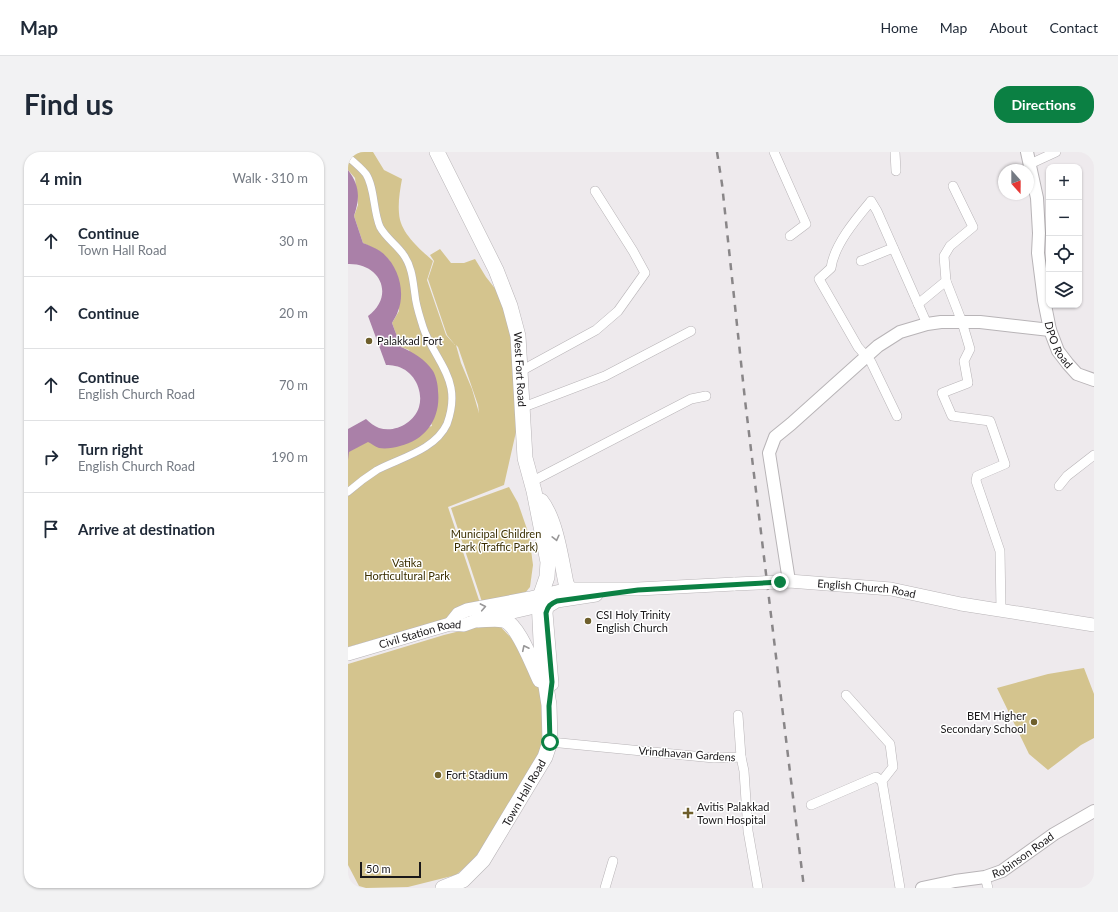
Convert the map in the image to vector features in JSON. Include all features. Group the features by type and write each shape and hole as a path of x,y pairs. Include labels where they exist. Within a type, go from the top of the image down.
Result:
{"main road":[{"name":"West Fort Road","path":"437,152 496,270 510,306 518,336 524,458 535,483"},
{"path":"535,483 552,522 566,583 569,589"},
{"name":"Town Hall Road","path":"443,888 463,884 483,860 545,757 550,742 549,706 542,661 538,599 539,565 534,531 535,483"},
{"name":"English Church Road","path":"549,706 552,682 546,613 547,607 557,601 638,590 784,582 891,590 961,604 1094,625"},
{"name":"English Church Road","path":"538,599 569,589 638,590"},
{"path":"450,624 458,614 467,610 538,599"},
{"name":"Civil Station Road","path":"348,654 450,624 464,625 538,599"},
{"path":"478,620 504,620 512,626 528,654 549,706"}],"street":[{"path":"774,152 806,224 790,236"},
{"path":"895,152 896,171"},
{"name":"DPO Road","path":"1027,152 1030,164"},
{"path":"1030,164 1056,152"},
{"path":"348,157 366,174 370,185 375,212 381,227 387,238 403,254 410,268 415,296 424,329 429,343 447,375 452,400 446,424 440,434 430,443 361,480 348,492"},
{"name":"DPO Road","path":"1034,183 1037,198 1039,269 1050,330 1058,351 1068,364 1077,374 1094,380"},
{"path":"953,186 973,227 950,246 944,256 946,281 970,350 964,361 968,383 942,393 952,416 990,421 1005,464 977,476 976,481 1000,551 1001,610"},
{"path":"519,372 596,330 618,311 645,273 633,251 595,191"},
{"path":"897,416 862,352 819,279 831,268 832,260 837,250 856,219 871,201 925,320"},
{"path":"861,261 892,248"},
{"path":"918,304 946,281"},
{"path":"784,582 769,453 775,437 791,424 862,352 878,346 900,332 925,320 941,322 960,318 980,322 1050,330"},
{"path":"521,408 605,376 691,331"},
{"path":"535,483 572,461 691,399 706,396"},
{"path":"1059,486 1067,476 1094,455"},
{"path":"846,695 890,744 893,767 882,781"},
{"path":"738,715 741,757"},
{"name":"Vrindhavan Gardens","path":"550,742 714,758 741,757 744,771 748,831 758,888"},
{"path":"811,805 876,777 882,781 900,888"},
{"name":"Robinson Road","path":"922,888 954,881 986,883 1054,834 1094,811"},
{"path":"605,888 613,861"}],"green space":[{"name":"Vatika Horticultural Park","path":"348,152 373,152 384,170 402,179 399,205 400,220 411,240 433,261 427,280 446,335 455,345 447,335 428,279 434,261 430,255 440,249 451,263 464,263 475,259 486,277 504,300 510,324 518,423 504,485 448,507 482,609 348,647 348,452 368,441 432,426 409,350 401,347 392,323 399,311 390,261 381,252 363,243 354,216 358,205 355,178 348,170","holes":["456,345 478,405 479,413"]},
{"name":"Municipal Children Park (Traffic Park)","path":"509,487 518,503 529,535 533,565 530,587 520,599 484,608 451,508"},
{"name":"Fort Stadium","path":"496,622 516,643 537,680 545,715 542,753 487,842 473,860 456,875 408,887 366,888 359,886 348,865 348,664 444,635"},
{"path":"1084,668 1094,694 1094,738 1081,745 1048,770 1029,754 997,688 1048,674"}],"shaded area":[{"path":"348,170 357,187 358,198 354,216 363,243 380,251 386,256 392,263 399,278 401,287 400,303 397,314 392,323 401,347 418,356 433,371 438,389 438,401 434,419 430,426 417,439 400,446 387,448 381,448 368,442 349,452 348,460 348,429 366,419 379,428 397,428 408,422 417,413 420,394 416,381 407,371 393,365 386,365 368,316 376,308 381,299 382,290 380,282 376,275 369,269 359,265 348,264"}],"railway":[{"path":"717,152 722,184 745,400 804,888"}],"place":[{"name":"Palakkad Fort","path":"369,341"},
{"name":"CSI Holy Trinity English Church","path":"588,621"},
{"name":"BEM Higher Secondary School","path":"1034,722"},
{"name":"Fort Stadium","path":"438,775"},
{"name":"Avitis Palakkad Town Hospital","path":"688,813"}],"route":[{"path":"550,742 549,706 552,682 546,613 547,607 551,604 557,601 638,590 780,582"}]}
